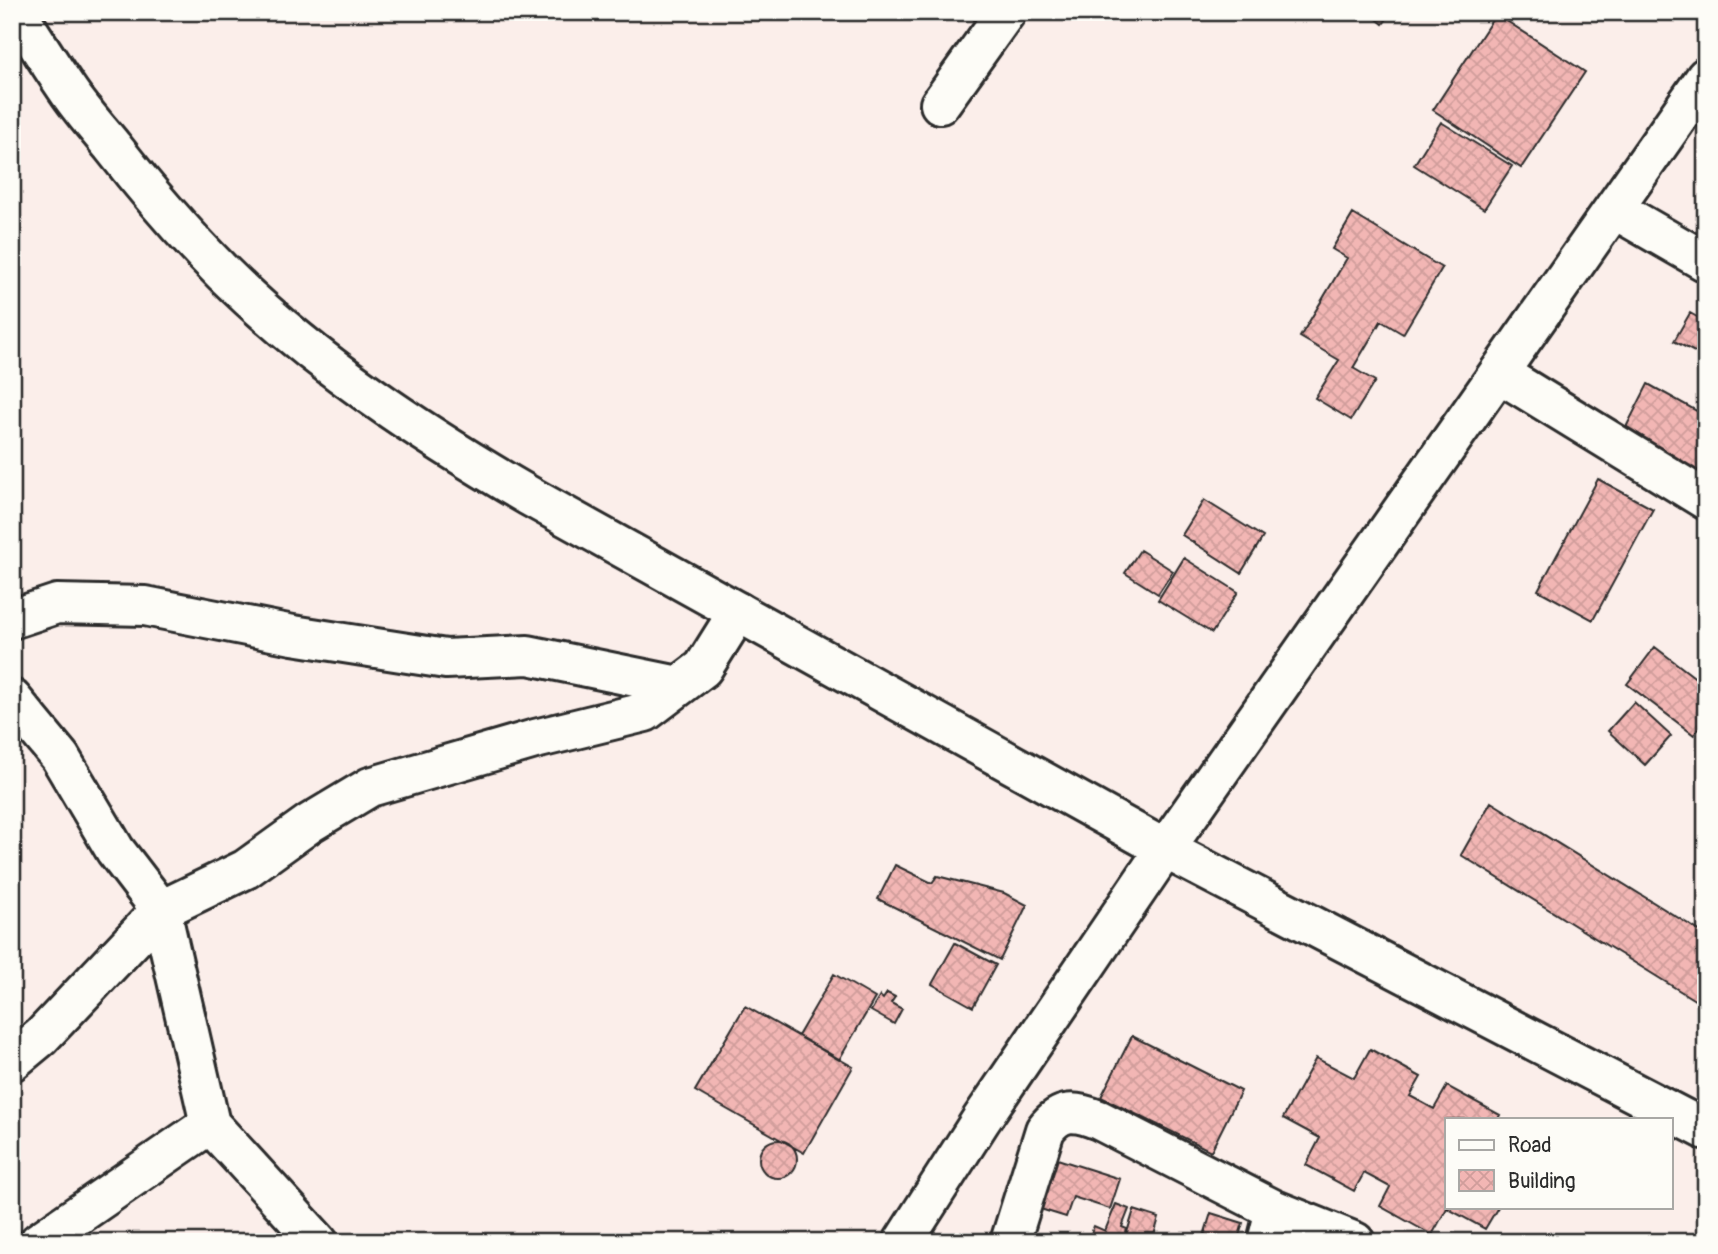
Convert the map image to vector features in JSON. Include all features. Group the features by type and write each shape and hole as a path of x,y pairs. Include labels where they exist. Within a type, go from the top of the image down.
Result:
{"street":[{"path":"17,12 70,93 148,191 225,274 290,333 355,384 463,457 1165,849 1706,1130"},
{"path":"940,104 1006,12"},
{"path":"904,1242 981,1120 1165,849 1706,77"},
{"path":"1614,209 1706,262"},
{"path":"1499,373 1706,500"},
{"path":"12,619 57,604 145,606 293,635 446,659 528,655 679,686"},
{"path":"12,1061 41,1037 161,910 246,869 310,824 370,787 535,739 645,712 703,668 737,611"},
{"path":"12,699 60,757 116,850 161,910 210,1124 318,1242"},
{"path":"1010,1242 1045,1130 1055,1117 1068,1113 1099,1119 1271,1226 1355,1242"},
{"path":"39,1242 210,1124"}],"building":[{"path":"1368,12 1392,12 1383,24"},
{"path":"1496,14 1585,72 1521,168 1433,110"},
{"path":"1441,122 1512,166 1484,209 1414,165"},
{"path":"1353,214 1442,268 1403,334 1381,321 1353,368 1375,381 1351,420 1315,398 1339,360 1300,337 1347,258 1332,249"},
{"path":"1706,220 1706,246 1694,239"},
{"path":"1690,313 1706,322 1706,358 1674,341"},
{"path":"1648,384 1706,416 1706,480 1622,435"},
{"path":"1598,479 1653,509 1593,620 1538,590"},
{"path":"1204,500 1263,537 1241,573 1182,535"},
{"path":"1140,550 1173,571 1158,594 1125,573"},
{"path":"1184,558 1238,592 1212,633 1158,600"},
{"path":"1655,647 1706,686 1706,719 1694,735 1627,684"},
{"path":"1634,702 1671,736 1645,765 1608,731"},
{"path":"1491,802 1706,935 1706,1007 1461,855"},
{"path":"895,865 932,883 937,876 1004,893 1027,905 1000,960 878,899"},
{"path":"955,943 996,965 973,1007 932,984"},
{"path":"834,974 875,998 839,1060 798,1036"},
{"path":"887,993 895,997 891,1003 902,1009 894,1024 871,1011 880,996 883,999"},
{"path":"745,1006 853,1067 804,1153 695,1091"},
{"path":"1132,1036 1241,1091 1211,1151 1101,1097"},
{"path":"1370,1049 1421,1077 1410,1096 1434,1109 1447,1086 1500,1115 1498,1118 1445,1118 1447,1208 1432,1235 1380,1206 1390,1187 1364,1173 1354,1191 1306,1165 1320,1138 1283,1118 1316,1058 1354,1078"},
{"path":"778,1140 791,1146 797,1159 791,1172 778,1178 765,1172 759,1159 765,1146"},
{"path":"1051,1157 1120,1179 1110,1209 1073,1197 1066,1217 1034,1207"},
{"path":"1116,1204 1129,1209 1122,1227 1127,1229 1122,1242 1088,1241 1094,1226 1105,1231"},
{"path":"1447,1208 1497,1208 1485,1229"},
{"path":"1134,1210 1159,1218 1152,1242 1124,1242"},
{"path":"1211,1213 1243,1223 1237,1242 1202,1242"}]}
